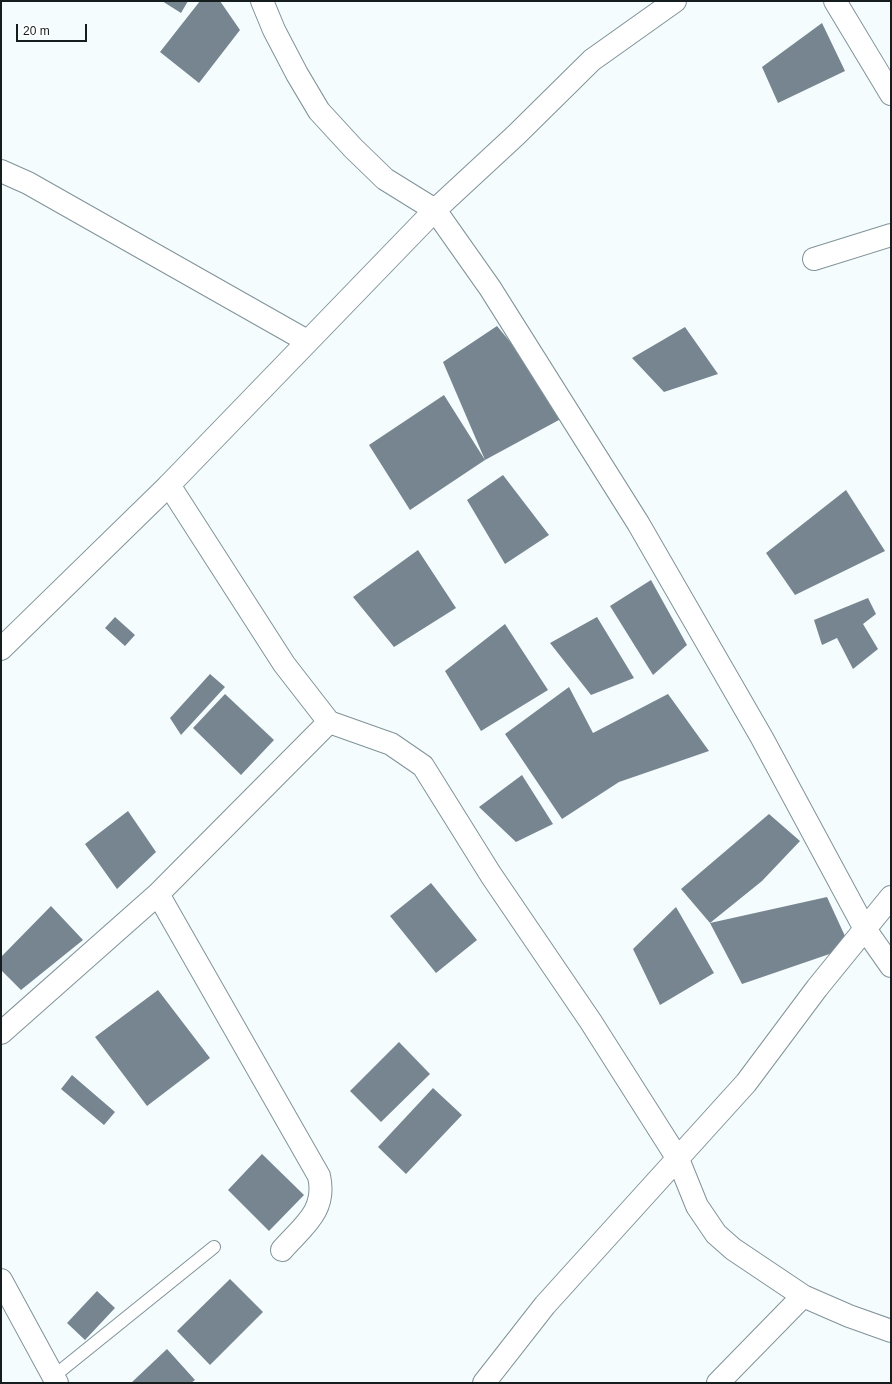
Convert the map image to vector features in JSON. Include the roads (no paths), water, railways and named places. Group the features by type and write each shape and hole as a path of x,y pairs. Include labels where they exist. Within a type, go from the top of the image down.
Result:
{"street":[{"path":"262,1 280,43 320,111 353,148 385,179 435,210 494,294 638,523 762,738 865,929 891,966"},
{"path":"1,649 170,485 306,341 435,210 516,135 592,60 674,1"},
{"path":"835,1 891,94"},
{"path":"1,171 35,186 306,341"},
{"path":"814,259 891,235"},
{"path":"170,485 284,664 329,722 391,744 423,766 491,874 590,1022 678,1159 697,1206 716,1234 733,1249 804,1296 849,1316 891,1330"},
{"path":"1,1033 158,894 329,722"},
{"path":"158,894 319,1176 322,1189 321,1200 316,1211 282,1250"},
{"path":"484,1383 545,1304 746,1083 891,897"},
{"path":"1,1280 56,1379"},
{"path":"718,1383 804,1296"}],"lane":[{"path":"56,1379 214,1247"}]}
